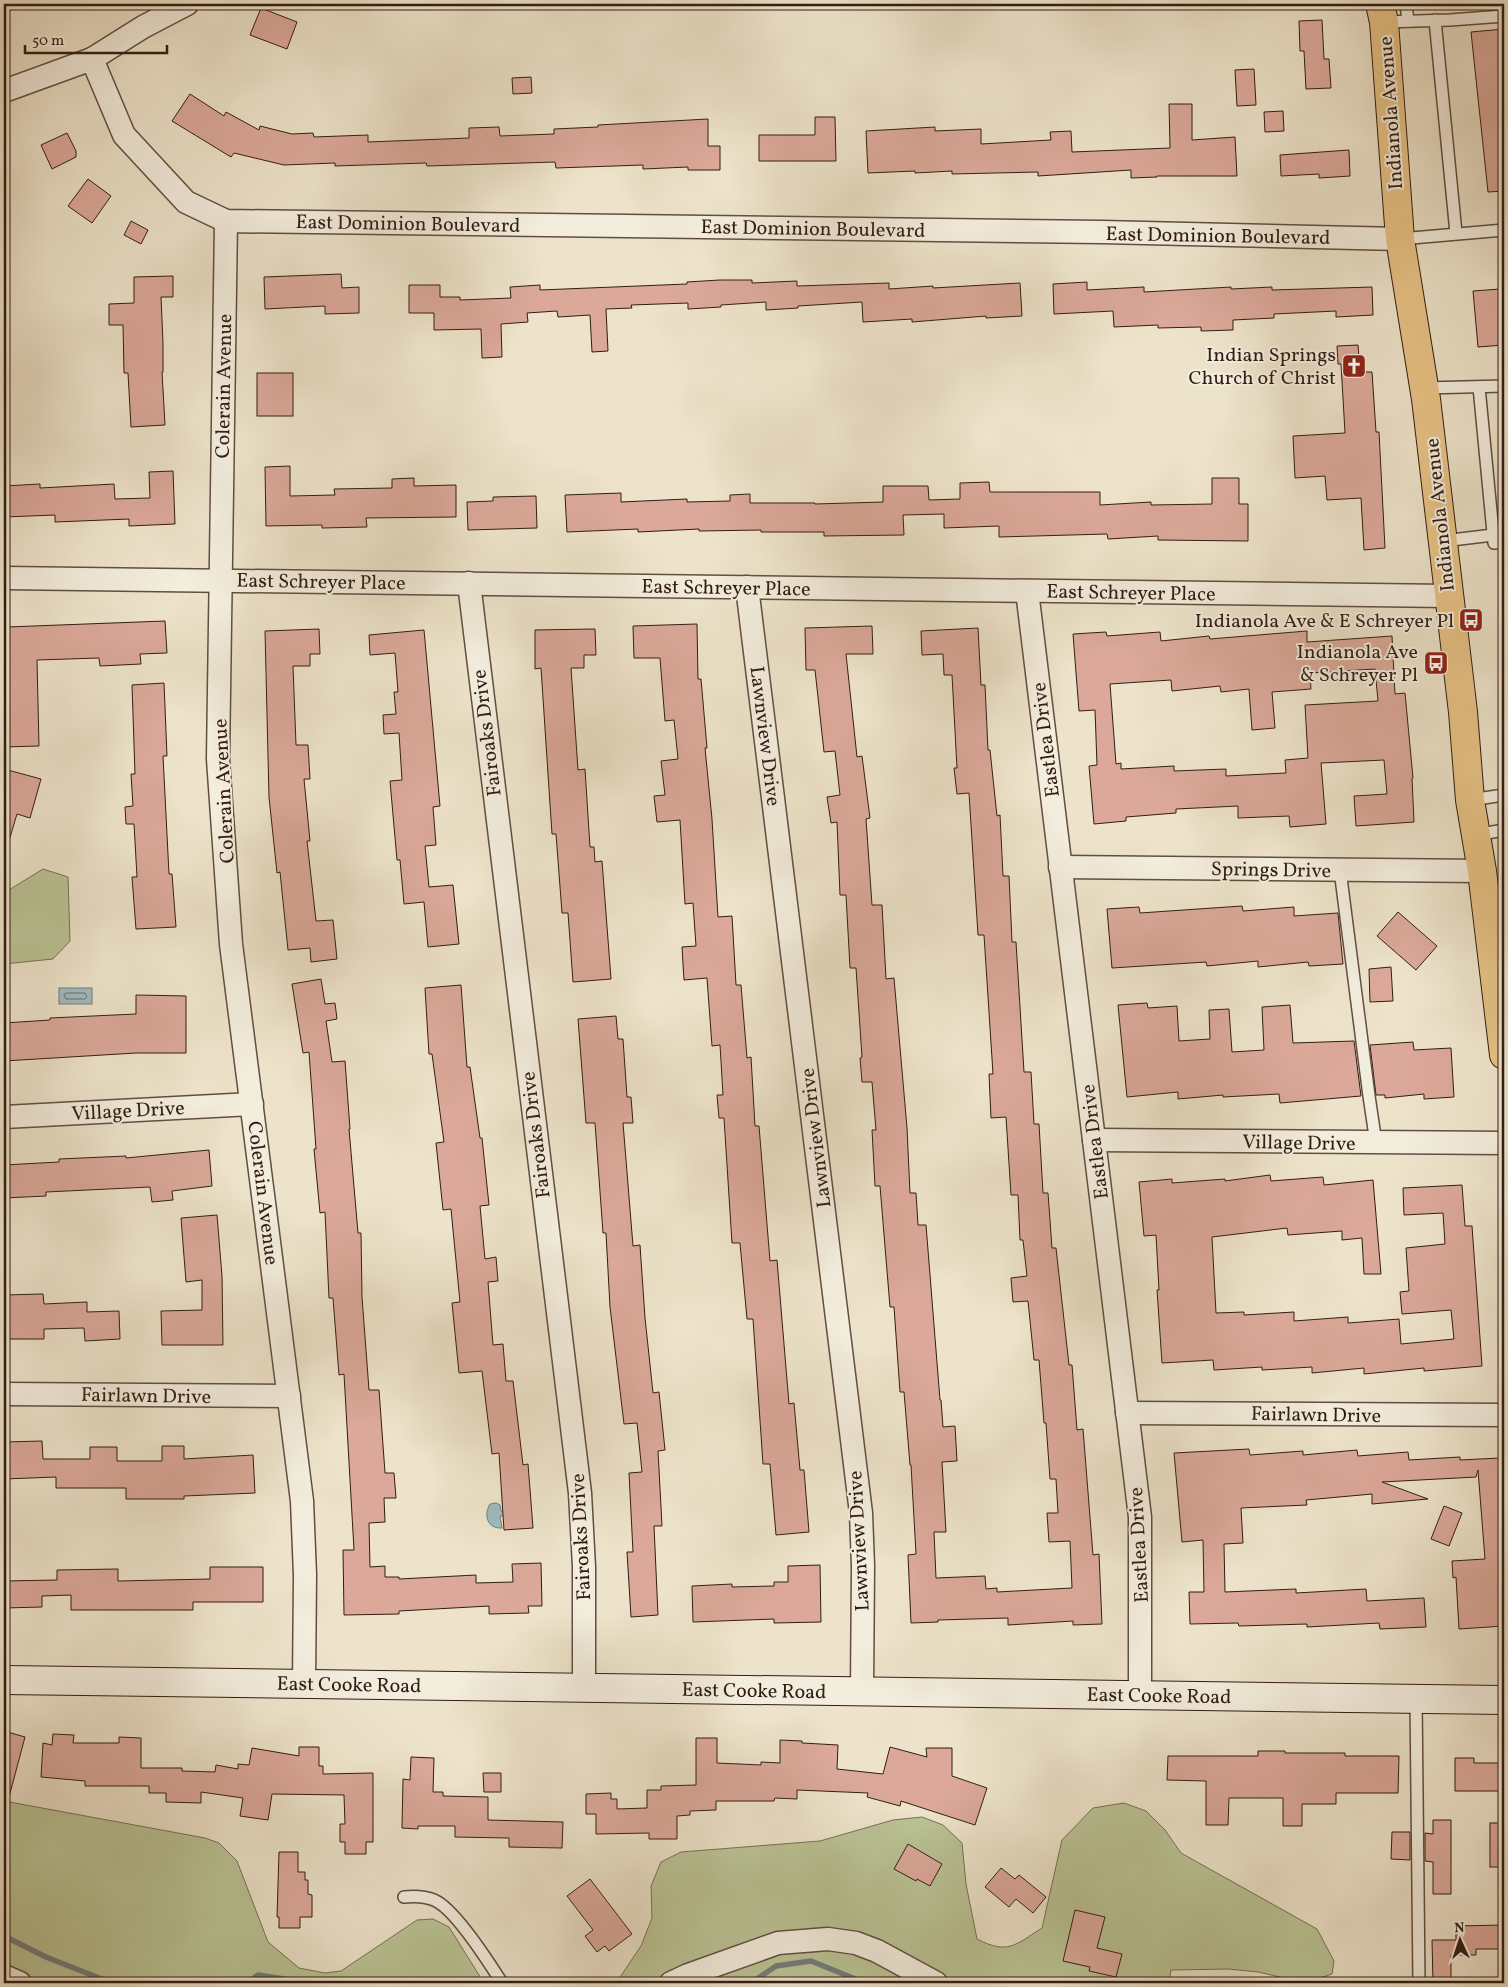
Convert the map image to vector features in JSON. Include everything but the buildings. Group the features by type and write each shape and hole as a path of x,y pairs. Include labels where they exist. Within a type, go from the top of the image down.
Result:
{"main road":[{"name":"Indianola Avenue","path":"1390,16 1400,239 1424,388 1462,712 1470,800 1475,836 1498,952 1504,1055"},
{"name":"East Cooke Road","path":"4,1680 1504,1700"}],"street":[{"path":"4,91 92,59 143,27 186,4"},
{"path":"92,59 124,135 186,202 226,221"},
{"name":"East Dominion Boulevard","path":"226,221 1052,232 1400,239"},
{"name":"Colerain Avenue","path":"226,221 218,758 232,944 302,1501 305,1575 304,1684"},
{"name":"East Schreyer Place","path":"4,578 220,579 257,582 1448,596"},
{"name":"Fairoaks Drive","path":"468,583 580,1493 584,1567 584,1688"},
{"name":"Lawnview Drive","path":"746,587 861,1513 863,1566 862,1691"},
{"name":"Eastlea Drive","path":"1027,591 1140,1516 1140,1695"},
{"name":"Springs Drive","path":"1060,867 1482,871"},
{"name":"Village Drive","path":"4,1117 252,1104"},
{"name":"Village Drive","path":"1094,1140 1504,1143"},
{"name":"Fairlawn Drive","path":"4,1394 289,1396"},
{"name":"Fairlawn Drive","path":"1127,1413 1504,1415"},
{"path":"671,1983 688,1975 778,1943 828,1940 856,1943 872,1949 936,1983"},
{"path":"4,1976 20,1983"}],"lane":[{"path":"1390,16 1406,4"},
{"path":"1390,16 1435,20 1504,16"},
{"path":"1435,20 1456,233"},
{"path":"1400,239 1504,230"},
{"path":"1479,386 1494,544 1504,542"},
{"path":"1424,388 1504,386"},
{"path":"1442,542 1493,535"},
{"path":"1470,800 1504,795"},
{"path":"1475,836 1504,830"},
{"path":"1340,870 1376,1143"},
{"path":"1416,1699 1419,1983"},
{"path":"404,1897 420,1896 436,1901 451,1913 502,1983"}],"green space":[{"path":"43,869 68,877 70,941 53,959 4,964 4,893"},
{"path":"4,1801 205,1838 219,1843 237,1861 268,1942 299,1968 325,1973 341,1971 417,1920 433,1919 449,1927 484,1983 4,1983"},
{"path":"1124,1803 1146,1811 1165,1830 1181,1853 1317,1929 1334,1961 1332,1974 1306,1983 1258,1972 1228,1969 1171,1970 1169,1983 616,1983 641,1946 652,1918 651,1886 661,1862 681,1852 820,1841 893,1820 922,1817 943,1825 962,1843 966,1884 977,1939 988,1944 1004,1947 1018,1943 1042,1928 1062,1840 1093,1808"}],"water":[{"path":"59,988 92,988 92,1004 59,1004"},
{"path":"496,1503 500,1505 501,1511 505,1511 506,1516 500,1516 502,1528 497,1528 490,1524 487,1517 490,1504"}],"waterway":[{"path":"4,1936 46,1957 112,1983"},
{"path":"751,1983 776,1966 811,1961 862,1983"},
{"path":"247,1983 258,1975 311,1983"}],"place":[{"name":"Indian Springs Church of Christ","path":"1354,366"},
{"name":"Indianola Ave & E Schreyer Pl","path":"1471,620"},
{"name":"Indianola Ave & Schreyer Pl","path":"1436,663"}]}
